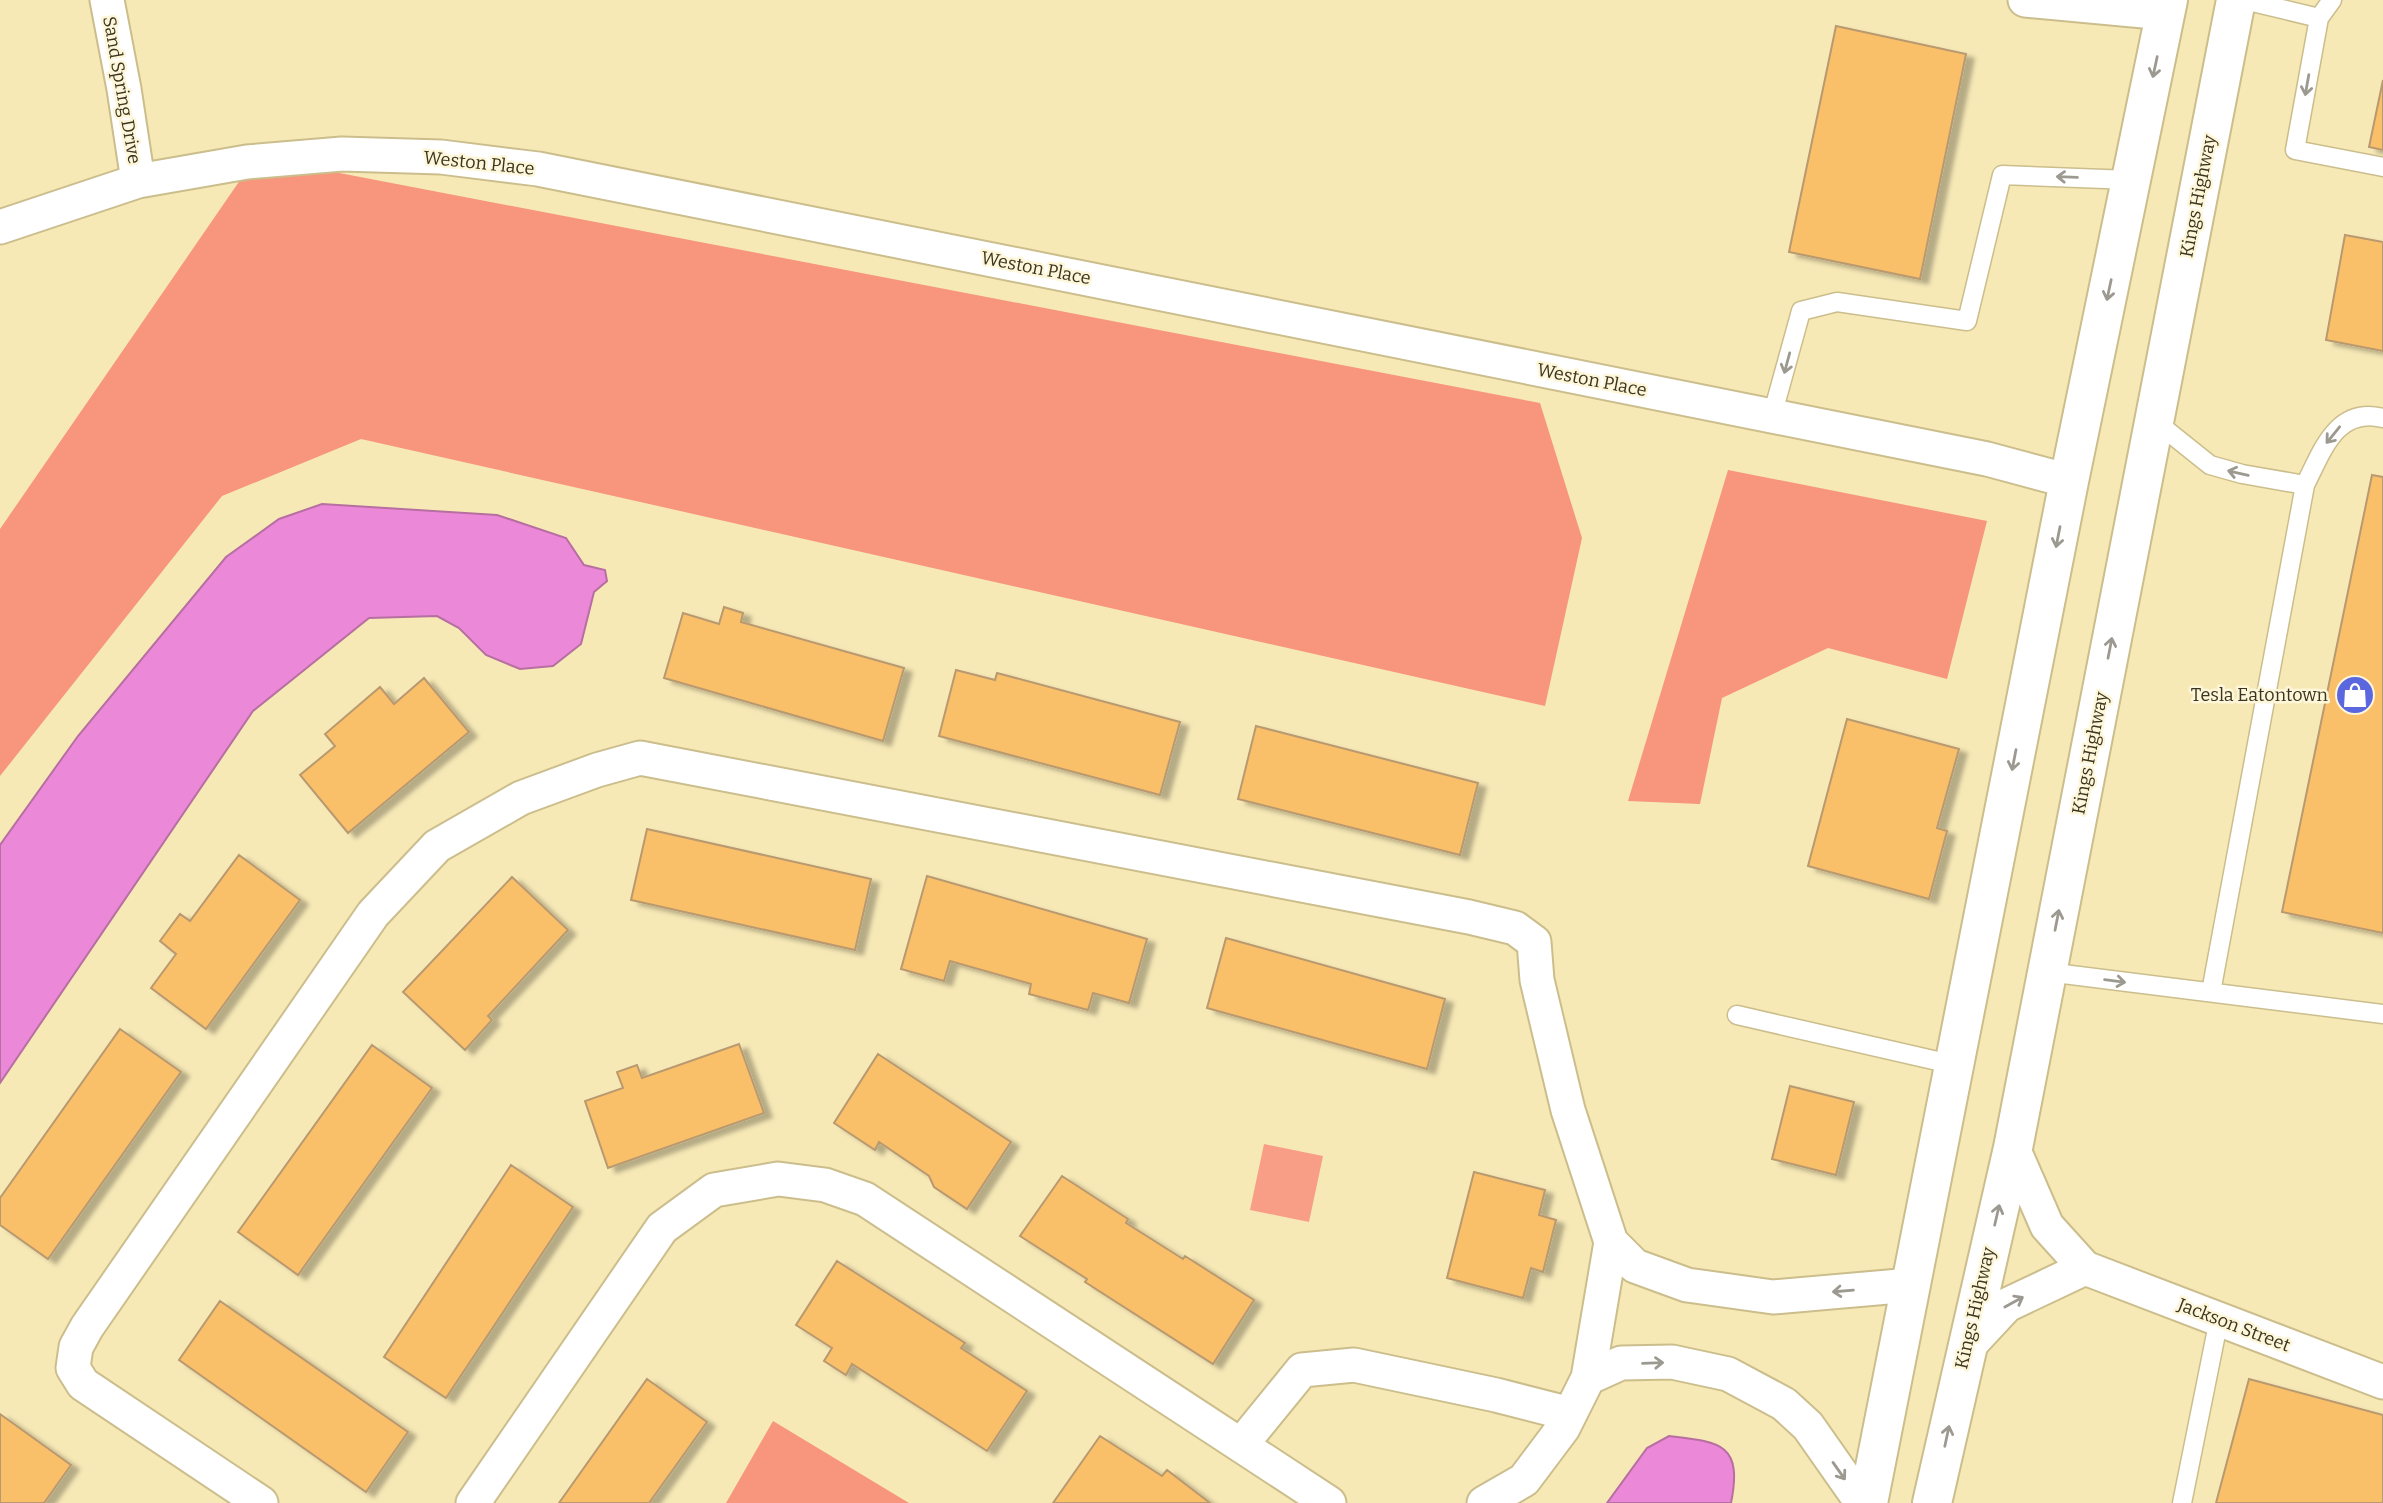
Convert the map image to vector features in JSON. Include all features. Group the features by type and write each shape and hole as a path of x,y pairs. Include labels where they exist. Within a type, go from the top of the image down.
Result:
{"main road":[{"name":"Kings Highway","path":"1932,1503 2013,1147 2236,0"},
{"path":"1868,1503 2069,481 2167,7"}],"street":[{"name":"Sand Spring Drive","path":"107,0 138,181"},
{"path":"2025,0 2167,7"},
{"name":"Weston Place","path":"0,227 138,181 247,162 342,154 441,157 538,169 1987,459 2069,481"},
{"path":"261,1503 83,1384 73,1368 76,1347 87,1326 373,914 437,846 521,798 597,769 640,758 1469,917 1514,928 1534,942 1537,979 1568,1110 1611,1242 1635,1266 1687,1285 1773,1297 1911,1285"},
{"path":"1966,1349 2007,1305 2085,1268 2047,1226 2013,1147"},
{"path":"473,1503 662,1228 714,1189 778,1179 825,1185 865,1199 1329,1503"},
{"path":"1484,1503 1524,1480 1563,1428 1588,1378 1611,1242"},
{"name":"Jackson Street","path":"2085,1268 2383,1382"},
{"path":"1588,1378 1621,1363 1672,1362 1728,1374 1784,1404 1808,1426 1862,1503"},
{"path":"1241,1446 1302,1370 1354,1365 1496,1395 1570,1414"}],"lane":[{"path":"2244,0 2319,18"},
{"path":"2332,0 2319,18 2295,150 2383,167"},
{"path":"1772,416 1801,311 1837,302 1967,321 2002,175 2131,180"},
{"path":"2211,992 2305,485 2330,436 2348,419 2376,416 2383,418"},
{"path":"2155,421 2210,466 2305,485"},
{"path":"2047,972 2383,1014"},
{"path":"1737,1016 1955,1065"},
{"path":"2182,1503 2219,1319"}],"shaded area":[{"path":"256,157 1540,403 1582,538 1545,706 361,439 222,496 0,776 0,529"},
{"path":"1728,470 1987,521 1947,679 1828,648 1722,698 1700,804 1628,801"},
{"path":"322,504 497,515 566,538 584,565 605,570 607,581 594,592 581,644 553,666 520,669 486,655 459,628 437,616 369,618 253,711 0,1083 0,845 78,736 226,557 279,519"},
{"path":"1264,1144 1323,1156 1309,1222 1250,1210"},
{"path":"773,1421 909,1503 726,1503"},
{"path":"1669,1436 1702,1441 1724,1449 1734,1468 1731,1503 1607,1503 1647,1448"}],"building":[{"path":"1836,26 1966,54 1920,279 1789,252"},
{"path":"2383,80 2383,150 2369,147"},
{"path":"2345,235 2383,242 2383,351 2326,340"},
{"name":"Tesla Eatontown","path":"2372,475 2383,477 2383,933 2282,912"},
{"path":"724,607 743,613 741,622 904,668 883,741 664,678 683,613 719,624"},
{"path":"956,670 995,680 997,673 1180,722 1160,795 939,736"},
{"path":"424,678 469,732 348,833 300,775 335,746 325,734 380,687 394,704"},
{"path":"1847,719 1959,749 1937,828 1947,831 1929,899 1808,866"},
{"path":"1256,726 1478,783 1460,855 1238,799"},
{"path":"647,829 871,879 855,950 631,900"},
{"path":"239,855 300,900 206,1029 151,988 176,954 160,941 180,914 190,921"},
{"path":"927,876 1147,939 1129,1003 1093,993 1088,1010 1029,994 1031,984 950,961 944,981 901,969"},
{"path":"512,877 568,930 488,1016 492,1020 465,1050 403,992"},
{"path":"1226,938 1445,999 1427,1069 1207,1008"},
{"path":"120,1029 181,1072 48,1259 0,1225 0,1198"},
{"path":"739,1044 764,1113 608,1168 585,1101 623,1088 617,1072 637,1065 642,1078"},
{"path":"372,1045 432,1088 298,1275 238,1232"},
{"path":"878,1054 1011,1142 967,1209 934,1187 929,1176 879,1142 875,1150 834,1123"},
{"path":"1790,1086 1854,1102 1836,1175 1772,1159"},
{"path":"511,1165 573,1207 446,1398 384,1357"},
{"path":"1474,1172 1545,1190 1539,1215 1556,1220 1543,1272 1531,1268 1523,1298 1447,1278"},
{"path":"1062,1176 1128,1219 1126,1223 1183,1259 1185,1256 1254,1300 1213,1364 1085,1282 1087,1279 1020,1236"},
{"path":"837,1261 965,1343 961,1348 1027,1391 987,1451 852,1364 846,1375 824,1361 832,1348 796,1325"},
{"path":"220,1301 408,1432 366,1492 179,1360"},
{"path":"647,1379 707,1422 649,1503 559,1503"},
{"path":"2249,1379 2383,1415 2383,1503 2216,1503"},
{"path":"0,1414 71,1465 44,1503 0,1503"},
{"path":"1100,1436 1162,1476 1167,1470 1210,1503 1053,1503"}],"place":[{"name":"Tesla Eatontown","path":"2355,695"}]}
